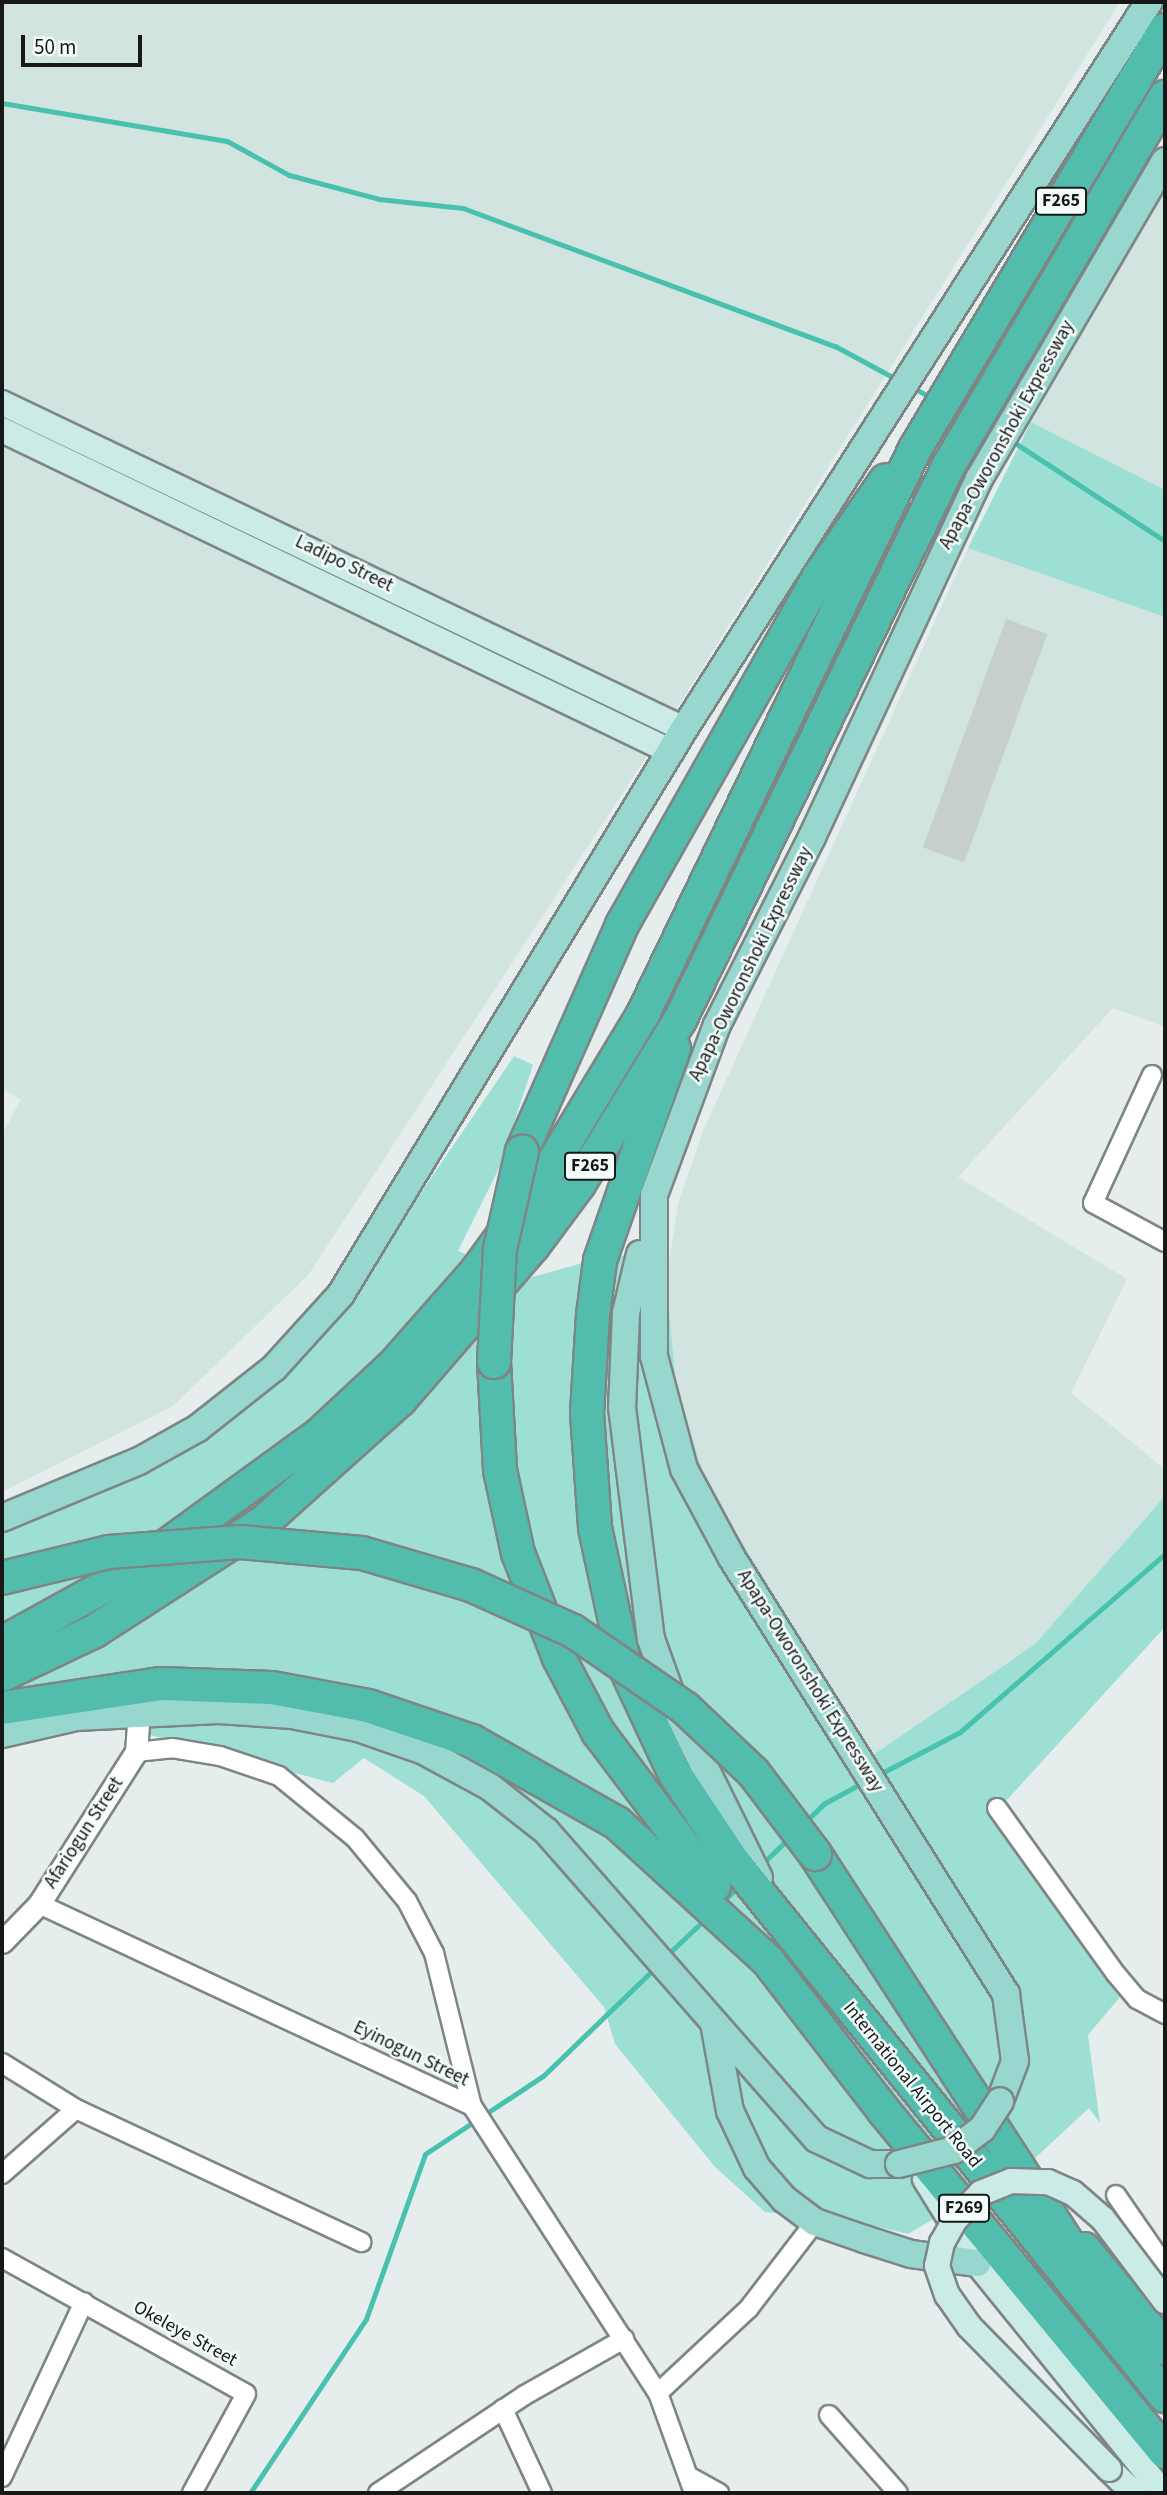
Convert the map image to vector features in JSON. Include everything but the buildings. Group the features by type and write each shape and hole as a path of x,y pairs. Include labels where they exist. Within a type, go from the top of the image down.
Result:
{"highway":[{"name":"F265","path":"2,1643 129,1573 320,1434 393,1366 476,1272 576,1131 643,1014 915,449 1165,30"},
{"name":"Apapa-Oworonshoki Expressway","path":"2,1675 93,1632 160,1590 265,1521 327,1471 400,1400 533,1246 579,1184 680,1020 949,465 1165,97"},
{"path":"757,1917 722,1872 598,1732 559,1658 518,1553 503,1482 494,1362 500,1249 522,1151 622,925 750,694 877,490 915,449"},
{"path":"680,1020 664,1089 600,1261 587,1413 596,1528 625,1667 722,1872"},
{"path":"2,1578 109,1552 240,1542 362,1553 471,1585 573,1631 685,1708 754,1772 815,1854 1039,2195 1160,2390"},
{"path":"2,1708 161,1684 272,1688 368,1706 472,1741 551,1782 617,1823 722,1872"},
{"name":"International Airport Road","path":"757,1917 792,1936 1160,2390"},
{"name":"International Airport Road","path":"757,1917 768,1961 883,2110 1165,2452"},
{"path":"1039,2195 1165,2348"}],"main road":[{"path":"2,1518 139,1461 198,1428 309,1333 378,1238 678,740 878,426 928,355 1149,2"},
{"name":"Apapa-Oworonshoki Expressway","path":"2,1734 139,1711 292,1715 358,1728 424,1751 490,1787 546,1831 817,2139 870,2164 899,2164 954,2150 982,2129 1000,2101 1015,2061 1006,1994 725,1547 684,1469 654,1356 654,1195 717,1025 812,837 979,479 1165,161"},
{"name":"Ladipo Street","path":"2,403 678,740"},
{"name":"Ladipo Street","path":"2,430 678,740"},
{"path":"654,1195 626,1313 622,1407 631,1506 651,1639 676,1709 722,1872 757,1917"},
{"path":"713,2021 730,2112 757,2168 784,2199 815,2222 911,2254 977,2263"},
{"name":"International Airport Road","path":"883,2110 977,2263 1163,2493"},
{"path":"1134,2493 969,2326 947,2295 937,2266 942,2243 954,2221 981,2193 1011,2181 1048,2182 1073,2193 1103,2219 1165,2301"}],"street":[{"path":"1152,1075 1093,1203 1165,1242"},
{"name":"Afariogun Street","path":"2,1942 39,1904 136,1752 139,1711"},
{"path":"136,1752 172,1748 220,1756 279,1776 355,1838 407,1901 434,1953 472,2106"},
{"path":"997,1808 1123,1982 1137,1999 1165,2014"},
{"name":"Eyinogun Street","path":"39,1904 472,2106 658,2393 693,2486"},
{"path":"2,2063 76,2109 361,2242"},
{"path":"2,2174 76,2109"},
{"path":"1116,2195 1165,2266"},
{"path":"658,2393 749,2308 815,2222"},
{"name":"Okeleye Street","path":"2,2258 246,2394 192,2493"},
{"path":"2,2477 84,2302"},
{"path":"378,2493 503,2409 624,2339"},
{"path":"503,2409 542,2493"},
{"path":"829,2415 893,2487 873,2493"},
{"path":"693,2486 719,2493"}],"shaded area":[{"path":"2,2 1120,2 643,762 309,1274 173,1406 2,1492 2,1135 21,1099 2,1089"},
{"path":"1165,180 1165,490 1031,422"},
{"path":"968,548 1165,617 1165,1027 1113,1008 958,1177 1127,1279 1071,1393 1165,1469 1165,1496 1035,1644 873,1755 707,1486 676,1383 666,1281 678,1204 703,1131"}],"green space":[{"path":"1031,422 1165,490 1165,617 968,548"},
{"path":"514,1056 533,1065 499,1168 458,1251 529,1278 618,1253 666,1281 676,1383 707,1486 873,1755 1035,1644 1165,1496 1165,1627 994,1814 1125,1991 1088,2035 1100,2123 1089,2108 1033,2160 908,2234 850,2220 765,2212 715,2167 615,2044 604,2007 424,1796 364,1758 333,1783 2,1696 2,1528 87,1491 338,1315"}],"waterway":[{"path":"2,103 227,141 289,175 379,199 463,208 835,346 898,380"},
{"path":"910,386 932,398"},
{"path":"1012,441 1165,541"},
{"path":"876,1776 960,1732 1165,1554"},
{"path":"803,1824 825,1803 864,1782"},
{"path":"761,1865 789,1838"},
{"path":"720,1904 739,1886"},
{"path":"665,1957 706,1918"},
{"path":"250,2493 366,2319 425,2154 543,2076 656,1967"}]}
